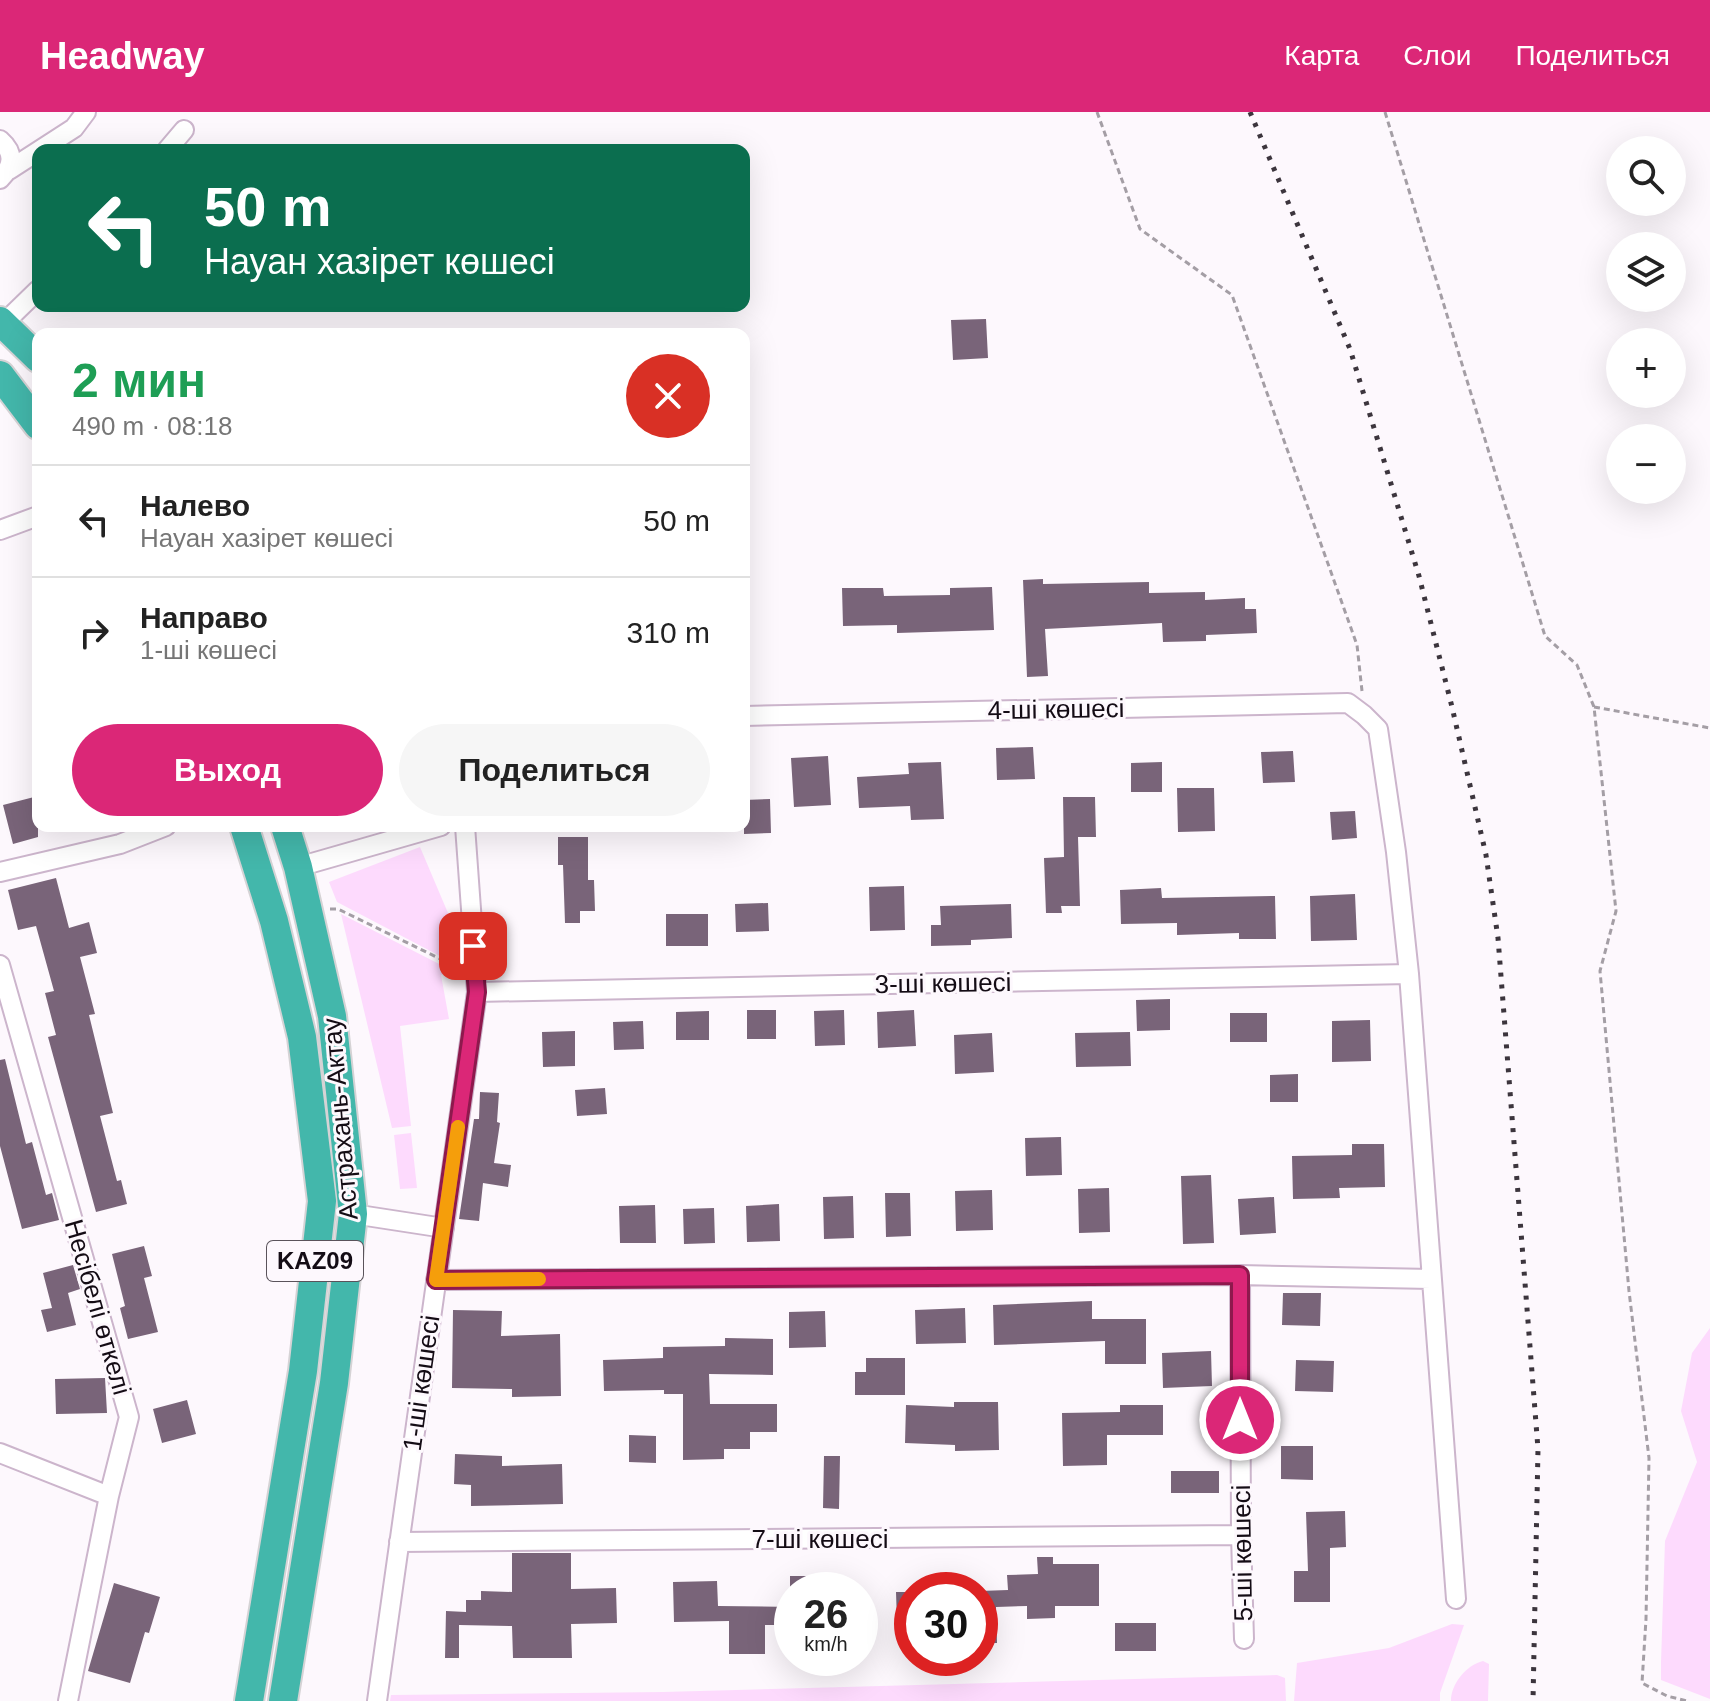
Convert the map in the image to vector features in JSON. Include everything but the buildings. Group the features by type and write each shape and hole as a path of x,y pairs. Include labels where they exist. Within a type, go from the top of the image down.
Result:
{"highway":[{"path":"2,322 32,352"},
{"path":"0,375 32,417"},
{"name":"KAZ09","path":"246,832 274,921 302,1037 322,1201 303,1371 249,1701"},
{"name":"Астрахань-Актау","path":"283,1701 334,1383 353,1214 332,1016 309,911 287,832"}],"street":[{"path":"50,144 74,128 86,112"},
{"path":"172,144 184,130"},
{"path":"0,140 11,158 5,174"},
{"path":"5,174 32,156"},
{"path":"2,322 32,295"},
{"path":"0,530 32,518"},
{"name":"4-шi көшесі","path":"750,716 1348,703 1364,715"},
{"path":"1364,715 1378,729 1396,852 1409,974 1456,1599"},
{"path":"0,872 120,844 151,832"},
{"path":"298,867 420,832"},
{"name":"1-шi көшесі","path":"377,1701 476,984 465,832"},
{"name":"Несібелі өткелі","path":"0,965 129,1417 109,1496 68,1701"},
{"name":"3-шi көшесі","path":"476,984 1409,974"},
{"path":"353,1214 444,1228"},
{"path":"436,1280 1240,1275 1431,1279"},
{"name":"5-шi көшесі","path":"1240,1275 1244,1639"},
{"path":"0,1453 109,1496"},
{"name":"7-шi көшесі","path":"399,1542 1241,1535"}],"path":[{"path":"1097,112 1140,229 1232,295 1357,645 1364,715"},
{"path":"1385,112 1545,636 1577,665 1594,707 1616,911 1600,971 1629,1291 1649,1458 1642,1683 1667,1696 1687,1701"},
{"path":"1594,707 1710,728"},
{"path":"309,911 338,909 476,984"}],"shaded area":[{"path":"420,847 459,939 459,966 337,902 329,882"},
{"path":"341,914 453,971 441,975 449,1019 400,1026 411,1126 392,1128"},
{"path":"411,1133 417,1188 400,1189 394,1135"},
{"path":"1710,1328 1710,1699 1661,1680 1661,1662 1665,1541 1697,1462 1681,1411 1692,1353"},
{"path":"1452,1624 1464,1625 1440,1693 1440,1701 1294,1701 1297,1663 1389,1648"},
{"path":"1483,1661 1489,1664 1488,1701 1451,1701 1461,1676"},
{"path":"1277,1675 1285,1678 1286,1701 390,1701 391,1695 663,1692"}],"railway":[{"path":"1250,112 1350,349 1419,576 1486,855 1498,938 1538,1449 1533,1701"}],"slow traffic":[{"path":"458,1127 436,1280 539,1279"}],"route":[{"path":"473,946 477,992 436,1280 1240,1275 1240,1420"}]}
